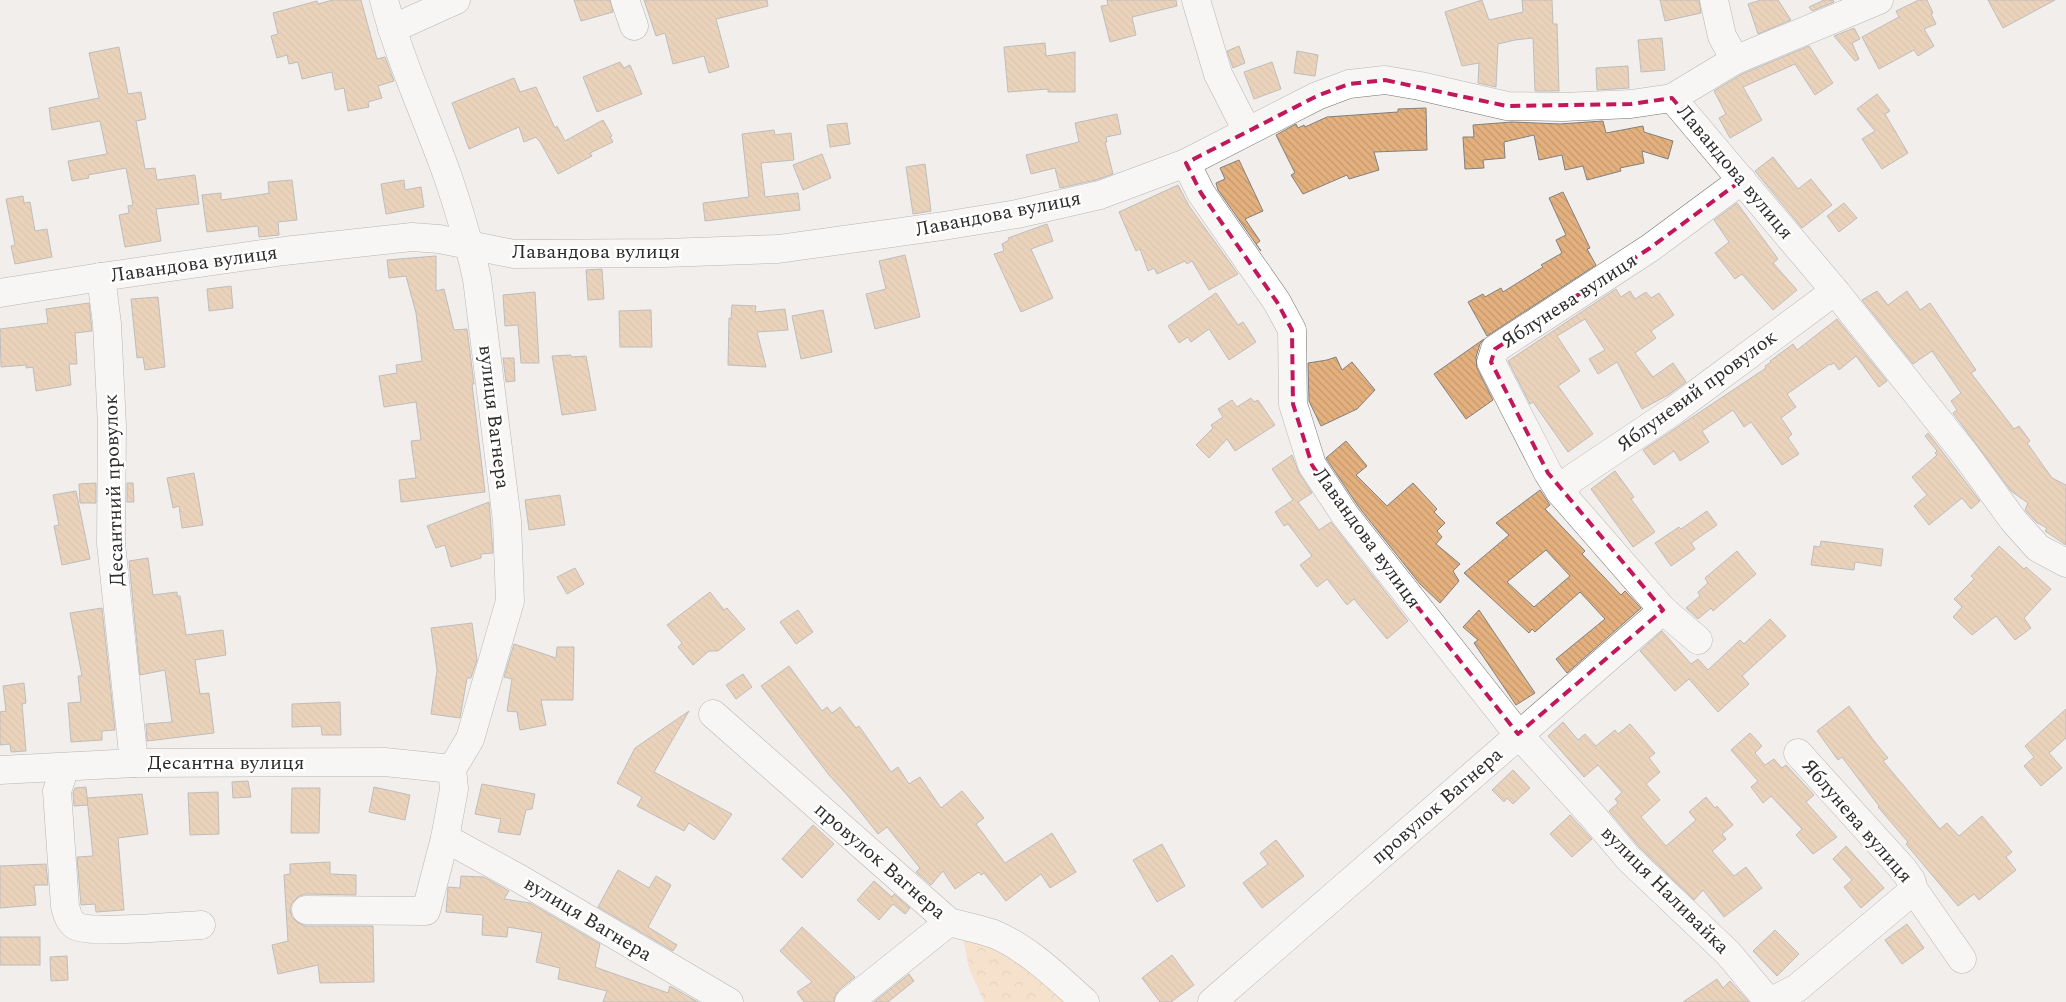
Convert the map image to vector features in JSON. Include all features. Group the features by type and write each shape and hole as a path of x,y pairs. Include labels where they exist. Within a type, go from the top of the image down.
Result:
{"street":[{"name":"вулиця Вагнера","path":"384,0 392,29 449,180 469,244 477,280 507,521 510,601 470,739 452,769"},
{"path":"392,29 456,0"},
{"path":"625,0 634,26"},
{"path":"1196,0 1218,74 1248,131"},
{"path":"1714,0 1722,36 1735,60"},
{"path":"1672,98 1735,60 1879,0"},
{"name":"Лавандова вулиця","path":"0,293 101,276 284,251 412,237 469,244 514,254 664,253 778,248 943,226 1017,214 1100,195 1186,163 1317,96 1349,84 1385,80 1507,106 1563,107 1631,104 1672,98 1835,291 1964,454 2013,520 2038,548 2066,563"},
{"name":"Лавандова вулиця","path":"1186,163 1201,193 1277,302 1292,330 1293,404 1312,465 1345,515 1518,734"},
{"name":"Яблунева вулиця","path":"1698,640 1663,610 1560,492 1548,473 1491,362 1495,349 1650,248 1742,180"},
{"name":"Десантний провулок","path":"101,276 107,324 112,426 111,543 134,763"},
{"name":"Яблуневий провулок","path":"1560,492 1573,478 1673,412 1835,291"},
{"name":"провулок Вагнера","path":"1212,1002 1380,857 1518,734 1663,610"},
{"name":"провулок Вагнера","path":"713,714 949,922 993,934 1014,944 1042,964 1085,1002"},
{"name":"вулиця Наливайка","path":"1518,734 1591,814 1628,858 1728,953 1770,1002 1797,988 1914,890"},
{"name":"Яблунева вулиця","path":"1798,752 1903,869 1911,880 1914,890 1962,960"},
{"name":"Десантна вулиця","path":"0,770 134,763 385,762 452,769"},
{"path":"65,768 57,791 65,906 69,918 77,926 95,930 201,925"},
{"path":"306,910 426,911 445,838 454,788 452,769"},
{"name":"вулиця Вагнера","path":"445,838 520,879 729,1002"},
{"path":"849,1002 949,922"}],"highlighted area":[{"path":"1385,80 1507,106 1631,104 1672,98 1742,180 1650,248 1495,349 1491,362 1548,473 1663,610 1518,734 1345,515 1312,465 1293,404 1292,330 1277,302 1201,193 1186,163 1317,96 1349,84"}],"green space":[{"path":"962,933 1008,951 1067,1002 984,1002 969,968"}],"building":[{"path":"333,0 361,0 377,59 385,57 394,81 378,86 382,98 368,102 369,107 348,111 344,88 335,90 332,72 302,79 298,62 289,64 287,55 277,58 271,36 278,34 273,13 317,1 318,4"},
{"path":"574,0 610,0 613,12 581,21"},
{"path":"644,0 767,0 768,6 716,19 729,67 709,73 704,56 673,64 665,33 656,36"},
{"path":"1107,0 1176,0 1177,6 1132,17 1136,35 1110,42 1101,6 1108,5"},
{"path":"1482,0 1489,20 1523,12 1522,0 1552,0 1553,24 1557,24 1559,91 1535,91 1533,38 1498,44 1496,87 1478,83 1479,63 1462,66 1445,12"},
{"path":"1660,0 1699,0 1701,13 1665,21"},
{"path":"1761,0 1778,0 1791,20 1758,34 1748,4"},
{"path":"1824,0 1833,0 1834,2 1812,11 1809,7"},
{"path":"1919,0 1927,0 1933,13 1931,14 1936,24 1924,29 1934,46 1918,56 1914,50 1879,69 1862,37 1899,17 1896,11"},
{"path":"1988,0 2055,0 2003,28"},
{"path":"1854,28 1860,39 1852,43 1859,59 1855,61 1834,36"},
{"path":"1662,38 1665,70 1641,72 1638,40"},
{"path":"1045,43 1046,56 1075,52 1075,92 1048,92 1048,89 1008,92 1004,47"},
{"path":"1239,46 1245,63 1233,68 1227,51"},
{"path":"1809,46 1833,83 1815,95 1795,64 1743,87 1762,120 1730,138 1719,118 1726,114 1714,91 1742,74"},
{"path":"119,47 128,94 141,92 146,119 136,121 145,169 155,168 157,180 195,175 199,204 156,209 161,241 125,247 119,215 129,213 128,206 133,205 126,168 88,175 89,178 72,181 68,161 107,154 100,121 52,130 49,108 99,98 89,53"},
{"path":"1297,51 1318,55 1315,76 1294,73"},
{"path":"620,62 624,68 630,65 642,94 597,112 583,77"},
{"path":"1272,62 1281,89 1254,99 1244,72"},
{"path":"1628,66 1629,88 1597,90 1596,68"},
{"path":"514,78 520,92 536,87 555,128 557,126 565,141 603,120 612,136 610,137 613,142 590,153 592,156 558,174 539,140 536,137 524,142 519,127 469,149 452,103"},
{"path":"1877,94 1890,111 1885,114 1908,153 1882,169 1862,139 1875,131 1857,109"},
{"path":"1426,108 1427,150 1374,152 1379,170 1349,179 1347,175 1303,194 1291,175 1295,173 1276,135 1296,124 1298,128 1304,125 1305,127 1327,117 1398,112 1398,109"},
{"path":"1117,114 1121,134 1106,137 1107,142 1105,142 1113,174 1060,188 1055,168 1031,174 1026,155 1079,142 1075,123"},
{"path":"1603,121 1606,133 1643,126 1644,132 1673,141 1668,159 1642,151 1644,163 1620,168 1621,171 1587,180 1583,166 1565,170 1562,155 1539,160 1534,135 1504,142 1505,158 1483,160 1484,168 1465,169 1463,137 1474,137 1473,125 1512,122 1560,124"},
{"path":"847,123 850,144 830,147 827,125"},
{"path":"774,130 775,135 791,133 794,160 761,163 765,197 798,193 800,210 705,221 703,203 749,197 742,134"},
{"path":"822,154 831,178 803,190 793,165"},
{"path":"1773,157 1798,189 1811,179 1832,205 1802,228 1755,171"},
{"path":"1239,160 1263,211 1245,219 1260,241 1256,244 1218,190 1216,183 1225,179 1220,168"},
{"path":"925,164 931,211 913,214 906,167"},
{"path":"292,180 297,220 278,222 279,235 259,237 258,226 207,232 202,195 221,193 221,200 265,194 269,193 268,182"},
{"path":"404,180 405,190 421,187 424,207 386,214 381,184"},
{"path":"1178,185 1189,206 1238,274 1209,290 1192,261 1187,264 1185,261 1157,274 1154,268 1148,271 1140,249 1136,251 1119,212"},
{"path":"1563,192 1590,248 1587,249 1596,265 1487,336 1468,302 1483,294 1485,297 1501,288 1503,292 1543,267 1541,265 1562,253 1556,240 1566,235 1549,198"},
{"path":"23,196 24,203 30,202 35,231 47,229 52,257 15,264 11,246 15,245 6,199"},
{"path":"1737,203 1778,259 1773,263 1797,290 1773,310 1742,274 1735,279 1715,253 1729,242 1714,220"},
{"path":"1844,203 1857,218 1839,232 1827,216"},
{"path":"1047,224 1053,241 1031,249 1053,298 1021,312 994,254 1004,251 1002,244 1009,240 1008,238"},
{"path":"905,255 920,317 875,329 866,294 886,289 879,261"},
{"path":"436,256 436,291 444,289 454,330 467,329 485,492 401,502 399,480 416,478 411,441 421,440 416,402 384,407 379,376 397,373 396,365 422,361 416,313 406,276 389,278 387,260"},
{"path":"602,269 604,299 588,300 586,270"},
{"path":"231,286 233,308 209,311 207,289"},
{"path":"1616,289 1621,297 1630,291 1635,299 1646,292 1651,298 1659,293 1674,315 1651,331 1656,338 1635,353 1653,377 1673,363 1686,382 1668,395 1642,409 1617,362 1598,374 1589,359 1605,350 1585,319 1557,336 1580,371 1558,386 1593,434 1568,452 1533,402 1530,404 1508,361"},
{"path":"1877,291 1888,305 1907,291 1920,310 1930,303 1976,370 1971,373 2014,429 2019,426 2030,441 2027,443 2052,478 2066,485 2066,545 2045,531 2047,528 2036,522 2025,510 2028,503 2011,491 1953,413 1957,410 1951,401 1961,393 1932,351 1913,364 1862,300"},
{"path":"535,292 539,363 521,363 518,325 505,326 503,295"},
{"path":"1216,293 1238,325 1243,322 1256,342 1229,360 1209,329 1191,342 1188,337 1179,343 1168,326"},
{"path":"158,297 165,367 145,370 143,357 137,358 131,299"},
{"path":"89,303 92,331 75,333 77,364 69,364 71,385 36,391 33,367 26,368 26,365 1,367 0,329 48,323 46,309"},
{"path":"732,305 756,306 755,312 785,309 788,330 757,332 766,367 728,365 729,318 731,319"},
{"path":"651,310 652,347 620,347 619,311"},
{"path":"823,310 832,352 801,359 792,316"},
{"path":"1837,319 1887,381 1879,387 1856,356 1839,370 1834,363 1830,364 1787,394 1796,407 1781,418 1792,434 1788,438 1799,454 1782,465 1751,422 1744,427 1733,410 1702,431 1709,442 1680,461 1674,451 1654,465 1643,450 1766,368 1765,366 1770,361 1793,344 1797,350"},
{"path":"1484,339 1480,344 1476,357 1477,368 1493,400 1466,419 1434,374"},
{"path":"571,355 571,357 586,356 596,410 562,415 552,356"},
{"path":"1336,357 1342,370 1352,362 1375,390 1357,409 1321,426 1309,401 1308,363"},
{"path":"503,358 514,358 515,381 506,382"},
{"path":"1251,398 1254,402 1258,400 1275,425 1235,451 1227,439 1209,458 1196,445 1213,428 1211,425 1223,417 1218,409 1232,400 1237,407"},
{"path":"1928,433 1980,501 1971,509 1962,498 1929,525 1914,506 1927,495 1912,477 1937,455 1935,453 1937,451 1925,436"},
{"path":"1346,441 1367,466 1356,475 1387,506 1413,483 1437,509 1434,512 1445,523 1437,531 1442,537 1436,544 1460,564 1453,571 1459,581 1440,603 1420,584 1358,506 1326,458"},
{"path":"1292,455 1299,473 1312,493 1298,502 1319,530 1331,522 1408,621 1387,639 1354,599 1347,605 1327,579 1317,587 1300,565 1312,556 1288,524 1284,526 1275,512 1293,500 1272,469"},
{"path":"1615,471 1634,497 1631,499 1655,532 1633,547 1591,489"},
{"path":"194,473 203,525 182,528 179,506 173,508 167,478"},
{"path":"96,483 96,503 80,503 79,484"},
{"path":"127,483 133,483 134,502 127,502"},
{"path":"1540,490 1550,505 1545,509 1585,551 1582,554 1621,595 1625,591 1641,608 1567,673 1556,659 1605,619 1580,592 1535,632 1532,629 1529,633 1464,573 1509,535 1496,523","holes":["1546,550 1570,576 1534,607 1507,582"]},
{"path":"76,491 90,559 62,565 54,526 59,525 53,495"},
{"path":"560,495 565,525 529,530 525,500"},
{"path":"489,502 493,553 481,554 481,558 451,567 445,545 436,548 427,526"},
{"path":"1707,511 1717,525 1691,543 1695,549 1671,566 1655,543 1679,527 1681,529"},
{"path":"1821,541 1883,549 1881,566 1855,562 1854,570 1811,565 1814,546 1820,547"},
{"path":"1999,546 2024,569 2026,567 2051,589 2024,618 2031,628 2015,640 1996,616 1972,635 1953,617 1962,607 1954,599 1974,579 1971,576"},
{"path":"1737,551 1756,574 1713,611 1711,608 1698,619 1686,608 1700,596 1698,592 1708,583 1705,578"},
{"path":"148,558 153,595 177,592 177,596 180,596 186,635 223,630 226,655 195,660 200,694 209,693 214,733 147,741 146,724 172,722 165,670 140,675 129,561"},
{"path":"575,568 584,584 567,594 557,577"},
{"path":"710,592 724,610 727,608 745,629 718,651 709,651 693,665 678,647 682,643 667,625"},
{"path":"102,608 115,730 102,731 102,740 71,742 68,703 81,702 78,676 82,676 70,613"},
{"path":"798,610 813,632 796,644 780,622"},
{"path":"1479,610 1535,693 1516,705 1474,643 1478,640 1463,627"},
{"path":"1770,619 1786,636 1742,676 1749,684 1718,712 1689,679 1675,691 1640,651 1662,631 1691,664 1698,659 1708,670 1740,640 1744,644"},
{"path":"472,623 477,660 471,678 467,678 460,718 431,714 437,670 431,628"},
{"path":"514,644 556,658 557,647 574,647 573,700 541,700 546,725 520,730 517,712 507,711 512,679 504,677"},
{"path":"789,666 822,711 827,707 832,713 840,707 856,728 859,726 891,772 898,767 909,784 920,777 941,808 962,791 984,818 976,824 1005,863 1052,833 1076,872 1050,888 1041,874 1006,901 984,873 981,875 979,872 955,889 943,871 931,885 916,872 920,868 887,827 878,834 829,775 761,686"},
{"path":"743,674 752,687 736,699 726,685"},
{"path":"24,683 26,703 22,704 26,751 11,752 10,744 0,745 0,712 6,711 3,686"},
{"path":"340,702 341,735 322,735 321,726 292,727 292,704"},
{"path":"1849,706 1888,758 1883,761 1940,829 1947,823 1959,836 1982,816 2012,852 2006,857 2016,870 1979,900 1974,894 1958,906 1906,844 1908,842 1878,807 1842,757 1838,760 1817,731"},
{"path":"2066,709 2066,738 2049,753 2062,768 2041,786 2024,766 2034,757 2025,746"},
{"path":"689,711 654,772 732,814 714,840 689,823 684,831 637,806 642,797 617,783 635,748"},
{"path":"1563,722 1578,740 1585,734 1596,746 1615,730 1618,734 1630,724 1655,753 1649,758 1660,772 1646,784 1660,800 1641,817 1666,846 1696,820 1689,812 1706,797 1715,808 1717,806 1733,825 1722,834 1726,839 1712,851 1734,876 1746,867 1762,888 1724,917 1703,890 1694,900 1639,847 1609,811 1618,803 1615,799 1622,792 1598,765 1584,777 1548,736"},
{"path":"1750,733 1762,746 1755,753 1765,765 1774,759 1782,768 1786,765 1814,795 1806,802 1837,837 1813,854 1796,835 1802,829 1771,796 1763,803 1751,787 1758,781 1731,750"},
{"path":"1513,770 1530,788 1513,804 1507,798 1504,802 1492,790"},
{"path":"248,781 251,797 233,798 232,782"},
{"path":"482,784 535,794 532,809 526,810 520,835 498,832 501,819 475,814"},
{"path":"86,787 88,805 74,806 73,793 75,788"},
{"path":"374,787 410,795 405,820 369,812"},
{"path":"292,788 320,788 319,833 291,833"},
{"path":"218,792 219,834 190,835 188,793"},
{"path":"142,794 148,834 118,838 124,910 96,912 95,904 81,905 77,857 93,856 87,798"},
{"path":"1570,815 1592,839 1572,857 1550,834"},
{"path":"813,825 834,844 802,878 782,859"},
{"path":"1276,840 1304,876 1262,908 1243,883 1268,864 1260,853"},
{"path":"1162,844 1185,886 1157,902 1133,860"},
{"path":"1846,846 1884,888 1861,908 1844,887 1852,880 1833,859"},
{"path":"330,862 330,874 356,875 356,895 306,894 299,896 292,903 290,909 292,917 298,923 306,926 373,926 374,982 320,983 318,965 278,974 272,945 288,941 284,875 290,874 290,864"},
{"path":"46,864 48,885 34,885 36,905 0,908 0,866"},
{"path":"618,870 649,888 656,876 671,885 648,927 677,945 673,951 598,907"},
{"path":"461,876 484,877 509,891 504,899 530,903 600,944 595,967 668,993 670,986 698,1002 603,1002 607,991 558,979 560,968 536,962 542,933 508,927 507,937 482,935 483,915 446,912 448,887 460,888"},
{"path":"874,881 892,897 894,894 910,908 905,914 893,904 879,920 857,900"},
{"path":"1907,924 1924,948 1902,964 1885,940"},
{"path":"802,927 855,977 839,990 834,1002 804,1002 797,992 812,982 780,951"},
{"path":"1775,930 1799,954 1777,976 1753,951"},
{"path":"0,937 40,937 40,965 0,965"},
{"path":"1172,955 1194,985 1171,1002 1160,1002 1142,978"},
{"path":"67,956 68,980 51,981 50,957"},
{"path":"909,974 914,981 888,1002 874,1002"},
{"path":"1717,979 1723,988 1730,981 1749,1002 1683,1002"}]}
